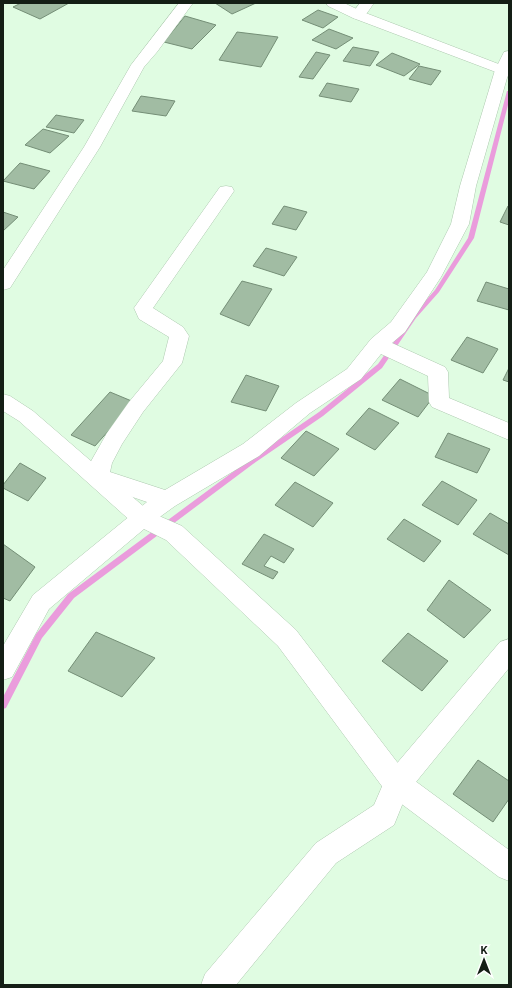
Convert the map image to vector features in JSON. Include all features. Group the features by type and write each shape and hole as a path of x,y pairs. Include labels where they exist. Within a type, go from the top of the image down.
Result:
{"street":[{"path":"3,284 92,146 138,65 152,49 186,3"},
{"path":"3,668 41,602 142,518 167,500 251,450 303,408 354,374 387,348 398,327 436,273 460,224 468,186 507,66 358,14 333,3"},
{"path":"358,14 367,3"},
{"path":"167,500 100,477 100,467 114,439 158,378 169,368 175,356 178,336 176,332 146,314 143,308 226,191"},
{"path":"387,348 438,372 440,402 509,432"},
{"path":"3,400 26,416 142,518 174,534 287,638 397,784 509,867"},
{"path":"216,985 326,853 384,815 397,784 509,650"}],"building":[{"path":"21,3 69,3 40,19 13,7"},
{"path":"215,3 256,3 232,14"},
{"path":"318,10 338,17 323,28 302,20"},
{"path":"185,16 216,25 192,49 164,42"},
{"path":"329,29 353,38 336,49 312,40"},
{"path":"237,32 278,37 261,67 219,60"},
{"path":"353,47 379,52 370,66 343,61"},
{"path":"316,52 330,55 313,79 299,77"},
{"path":"392,53 420,64 404,76 376,65"},
{"path":"419,66 441,71 431,85 409,79"},
{"path":"327,83 359,89 351,102 319,96"},
{"path":"141,96 175,101 166,116 132,111"},
{"path":"56,115 84,120 74,133 46,127"},
{"path":"43,129 69,136 50,153 25,145"},
{"path":"20,163 50,171 34,189 3,181"},
{"path":"284,206 307,212 296,230 272,224"},
{"path":"509,206 509,225 500,222"},
{"path":"3,212 18,217 3,231"},
{"path":"266,248 297,257 284,276 253,266"},
{"path":"242,281 272,289 249,326 220,314"},
{"path":"486,282 509,289 509,310 477,301"},
{"path":"467,337 498,349 483,373 451,360"},
{"path":"509,368 509,382 503,380"},
{"path":"246,375 279,386 266,411 231,402"},
{"path":"400,379 434,396 418,417 382,400"},
{"path":"110,392 134,402 95,446 71,435"},
{"path":"369,408 399,423 375,450 346,434"},
{"path":"306,431 339,449 314,476 281,458"},
{"path":"448,433 490,449 477,473 435,457"},
{"path":"20,463 46,478 28,501 3,488 3,485"},
{"path":"442,481 477,500 458,525 422,505"},
{"path":"295,482 333,503 313,527 275,505"},
{"path":"490,513 509,524 509,555 473,534"},
{"path":"404,519 441,541 424,562 387,539"},
{"path":"264,534 294,549 284,563 271,556 264,566 278,572 273,579 242,564"},
{"path":"3,544 35,567 10,601 3,598"},
{"path":"449,580 491,610 464,638 427,610"},
{"path":"96,632 155,658 122,697 68,671"},
{"path":"408,633 448,661 422,691 382,661"},
{"path":"478,760 509,781 509,799 493,822 453,794"}],"waterway":[{"path":"3,705 39,636 71,596 251,462 321,414 380,366 414,317 437,291 471,238 509,92"}]}
